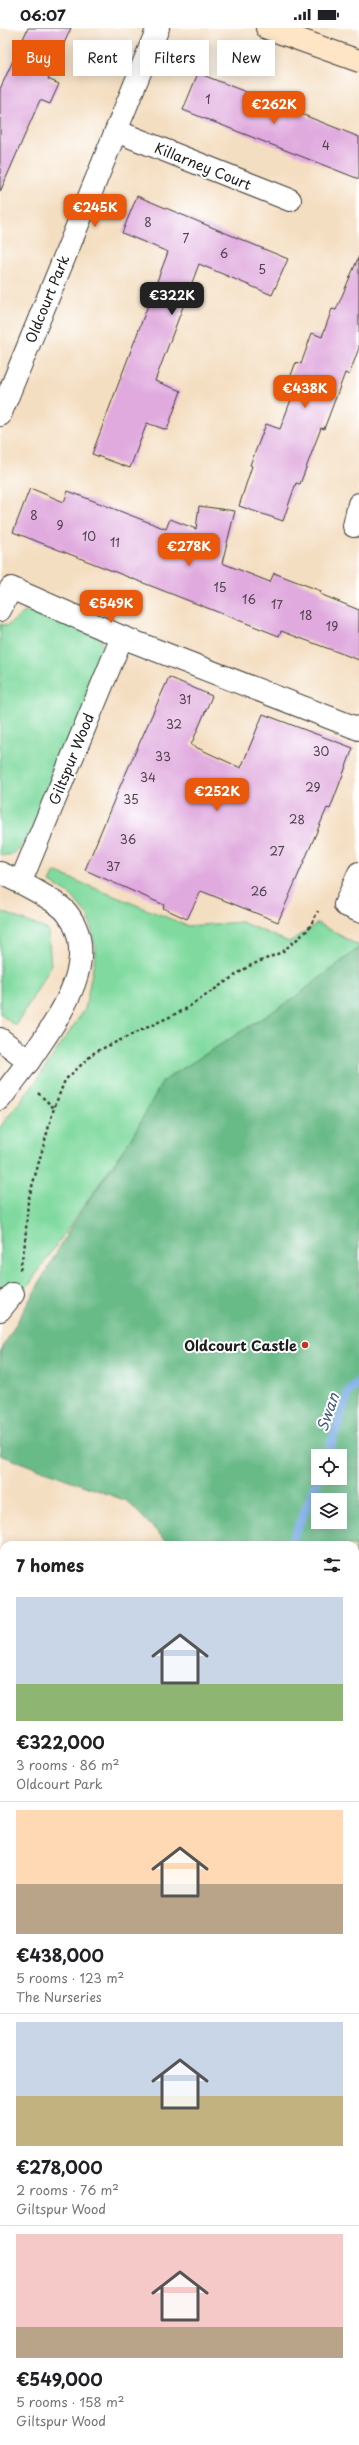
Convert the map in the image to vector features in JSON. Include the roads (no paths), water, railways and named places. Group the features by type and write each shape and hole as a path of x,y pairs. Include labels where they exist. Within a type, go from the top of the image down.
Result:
{"main road":[{"path":"267,28 359,61"}],"street":[{"name":"Oldcourt Park","path":"0,415 158,28"},
{"name":"Killarney Court","path":"116,131 290,200"},
{"path":"354,526 359,504"},
{"path":"0,610 11,588 122,637 359,729"},
{"name":"Giltspur Wood","path":"21,881 122,637"},
{"path":"0,873 21,881 67,912 77,933 81,947 80,962 70,994 56,1022 0,1099"},
{"path":"359,874 345,906 359,911"},
{"path":"0,1038 29,1061"}],"waterway":[{"name":"Swan","path":"329,1449 349,1391 359,1381"},
{"name":"Swan","path":"292,1541 316,1485"}],"place":[{"name":"Oldcourt Castle","path":"305,1345"}]}
